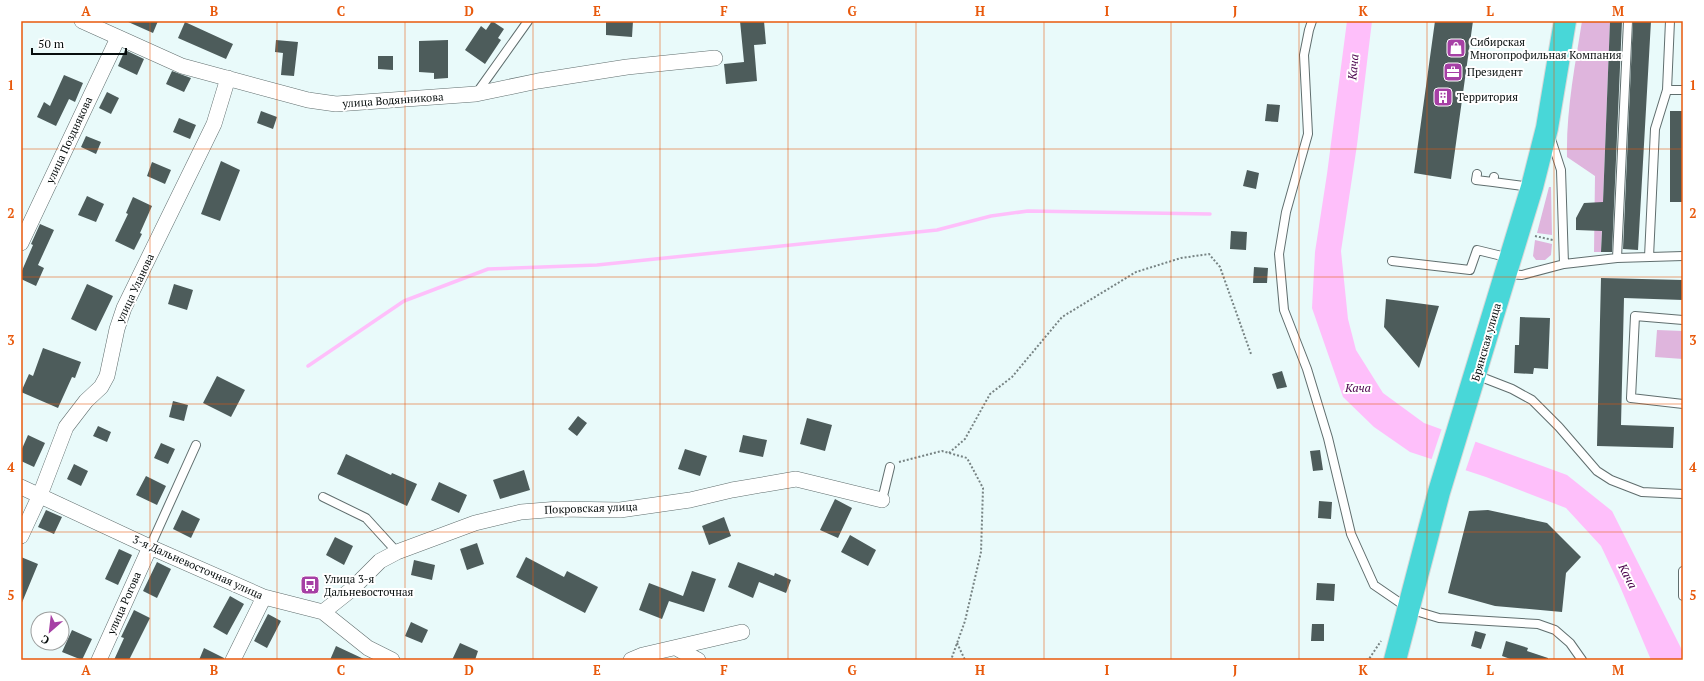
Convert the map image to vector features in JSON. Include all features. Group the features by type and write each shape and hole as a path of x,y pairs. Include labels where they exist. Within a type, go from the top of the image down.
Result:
{"highway":[{"name":"Брянская улица","path":"1395,660 1439,492 1476,375 1532,187 1547,128 1565,21"}],"street":[{"name":"улица Водянникова","path":"82,21 182,66 308,100 336,104 476,94 538,81 620,69 715,58"},
{"name":"улица Позднякова","path":"21,243 118,38"},
{"name":"улица Уланова","path":"21,536 40,495 66,427 86,401 101,387 107,376 117,329 124,308 214,124 228,78"},
{"name":"Покровская улица","path":"323,612 352,589 380,561 397,552 476,523 521,512 559,509 620,510 690,500 732,490 796,479 882,500"},
{"name":"3-я Дальневосточная улица","path":"21,487 150,547 264,597 323,612 383,658"},
{"name":"улица Рогова","path":"99,660 150,547"},
{"path":"233,660 264,597"},
{"path":"631,660 643,655 742,632"},
{"path":"676,648 698,660"}],"lane":[{"path":"476,94 528,21"},
{"path":"1312,21 1304,55 1308,134 1286,212 1279,254 1284,310 1307,369 1328,438 1351,534 1374,585 1408,609 1439,618 1538,624 1554,630 1570,643 1582,660"},
{"path":"1618,258 1628,21"},
{"path":"1649,257 1655,129 1667,90 1670,21"},
{"path":"1667,90 1683,90"},
{"path":"1547,128 1562,170 1564,264"},
{"path":"1477,174 1476,180 1494,180 1532,187"},
{"path":"1392,261 1470,270 1477,250 1522,275 1564,264 1618,258 1683,256"},
{"path":"1683,320 1634,316 1631,398 1683,404"},
{"path":"1476,375 1512,389 1532,400 1560,427 1597,471 1611,480 1642,492 1683,494"},
{"path":"150,547 196,445"},
{"path":"882,500 890,467"},
{"path":"323,497 366,518 397,552"},
{"path":"1683,571 1683,596"}],"path":[{"path":"1535,236 1552,240"},
{"path":"949,453 965,439 990,394 1012,377 1062,317 1136,272 1180,258 1209,254 1220,267 1251,354"},
{"path":"890,467 903,460 942,451 967,458 983,488 981,552 966,622 951,660"},
{"path":"1366,660 1369,659 1383,638"},
{"path":"957,643 965,660"}],"shaded area":[{"path":"1582,21 1610,21 1601,252 1594,252 1595,176 1567,157 1569,106"},
{"path":"1549,187 1551,187 1552,235 1537,233"},
{"path":"1535,240 1552,244 1551,255 1545,260 1536,260 1533,256"},
{"path":"1657,330 1683,331 1683,359 1655,357"}],"water":[{"name":"Кача","path":"1347,21 1372,21 1357,145 1341,251 1348,319 1356,350 1383,393 1424,423 1567,475 1612,511 1683,652 1683,660 1651,660 1619,584 1601,546 1566,508 1486,477 1410,452 1374,427 1343,397 1312,308 1315,252"}],"pier":[{"path":"1442,428 1476,440 1465,472 1431,461"}],"building":[{"path":"126,21 158,21 153,33"},
{"path":"492,21 504,29 498,38 501,40 485,64 465,50 481,26 486,30"},
{"path":"606,21 633,21 632,37 606,35"},
{"path":"740,21 764,21 766,44 754,45 757,81 726,84 724,64 744,62"},
{"name":"Территория","path":"1435,21 1473,21 1451,179 1414,173"},
{"path":"1610,21 1622,21 1612,252 1601,252 1602,231 1576,230 1576,218 1584,203 1603,202"},
{"path":"1633,21 1651,21 1638,250 1623,249"},
{"path":"185,22 233,44 226,59 178,38"},
{"path":"276,40 298,42 294,76 281,75 283,53 275,52"},
{"path":"448,40 448,78 434,79 434,73 419,72 419,41"},
{"path":"125,50 144,59 137,75 118,66"},
{"path":"378,56 393,56 393,70 378,69"},
{"path":"172,71 191,78 184,92 166,84"},
{"path":"64,75 83,83 75,102 69,99 56,126 37,117 44,102 50,106"},
{"path":"107,92 119,98 111,114 99,108"},
{"path":"1267,104 1280,105 1278,122 1265,121"},
{"path":"261,111 277,117 273,129 257,123"},
{"path":"1670,111 1683,111 1683,202 1670,202"},
{"path":"179,118 196,125 190,139 173,132"},
{"path":"86,136 101,142 96,154 81,147"},
{"path":"221,161 240,170 220,221 201,214"},
{"path":"152,162 171,170 165,184 147,176"},
{"path":"1247,170 1259,173 1256,189 1243,186"},
{"path":"87,196 104,204 96,222 78,215"},
{"path":"133,197 152,206 140,233 142,234 134,250 115,241 128,214 126,213"},
{"path":"40,224 54,230 38,265 44,268 36,286 21,279 21,273"},
{"path":"1231,231 1247,232 1246,250 1230,249"},
{"path":"1254,267 1268,268 1267,283 1253,283"},
{"path":"1601,278 1683,280 1683,300 1624,298 1621,425 1674,427 1673,448 1597,446"},
{"path":"87,284 113,296 96,331 71,319"},
{"path":"174,284 193,290 187,310 168,304"},
{"path":"1386,299 1439,306 1419,368 1384,327"},
{"path":"1520,317 1550,318 1548,369 1534,368 1533,374 1514,373 1515,345 1519,345"},
{"path":"43,348 81,362 75,378 72,377 58,408 21,392 29,374 33,376"},
{"path":"1282,371 1287,387 1277,389 1272,374"},
{"path":"217,376 245,390 231,417 203,403"},
{"path":"173,401 188,405 184,421 169,417"},
{"path":"578,416 587,423 577,436 568,429"},
{"path":"807,418 832,425 825,451 800,444"},
{"path":"98,426 111,432 107,442 93,436"},
{"path":"28,435 45,443 34,467 21,461 21,451"},
{"path":"743,435 767,440 763,457 739,452"},
{"path":"161,443 175,449 168,464 154,458"},
{"path":"685,449 707,456 700,476 678,469"},
{"path":"1320,450 1323,470 1313,471 1310,451"},
{"path":"346,454 391,475 392,473 417,484 407,506 337,474"},
{"path":"74,464 88,471 81,486 67,479"},
{"path":"524,470 530,490 500,499 493,480"},
{"path":"146,476 166,486 157,505 136,495"},
{"path":"439,482 467,495 459,513 431,500"},
{"path":"835,499 852,508 838,538 820,530"},
{"path":"1319,501 1332,502 1331,519 1318,518"},
{"path":"46,510 62,517 54,534 38,527"},
{"path":"182,510 200,519 191,538 173,529"},
{"path":"1488,510 1547,523 1581,557 1566,573 1562,612 1495,606 1448,593 1469,511"},
{"path":"724,517 731,536 709,545 702,526"},
{"path":"850,535 876,550 868,566 841,552"},
{"path":"335,537 353,546 344,565 326,555"},
{"path":"477,543 484,564 467,570 460,549"},
{"path":"119,549 132,555 118,585 105,579"},
{"path":"21,557 38,564 21,605"},
{"path":"526,557 564,577 567,571 598,587 585,613 516,577"},
{"path":"414,560 435,565 432,580 411,575"},
{"path":"157,562 171,569 157,598 143,591"},
{"path":"738,562 774,576 775,573 791,580 786,593 759,582 753,598 728,587"},
{"path":"692,571 716,579 704,612 669,601 662,619 639,610 649,583 683,596"},
{"path":"1317,583 1335,584 1334,601 1316,600"},
{"path":"230,596 244,604 227,635 213,627"},
{"path":"134,610 150,618 129,660 114,660 124,638 121,637"},
{"path":"268,614 281,621 267,648 254,641"},
{"path":"411,622 428,630 422,643 405,636"},
{"path":"1312,624 1324,624 1324,641 1311,641"},
{"path":"72,630 92,639 82,660 62,652 70,651 70,634"},
{"path":"1475,631 1486,634 1481,649 1471,646"},
{"path":"1506,641 1528,648 1527,651 1548,658 1548,660 1513,660 1502,656"},
{"path":"460,643 478,651 475,660 452,660"},
{"path":"336,646 366,660 330,660"},
{"path":"204,648 224,658 224,660 199,660"}],"waterway":[{"path":"308,366 404,301 488,269 597,265 937,230 991,216 1028,211 1210,214"}],"place":[{"name":"Сибирская Многопрофильная Компания","path":"1456,48"},
{"name":"Президент","path":"1453,72"},
{"name":"Территория","path":"1443,97"},
{"name":"Улица 3-я Дальневосточная","path":"310,585"}]}
